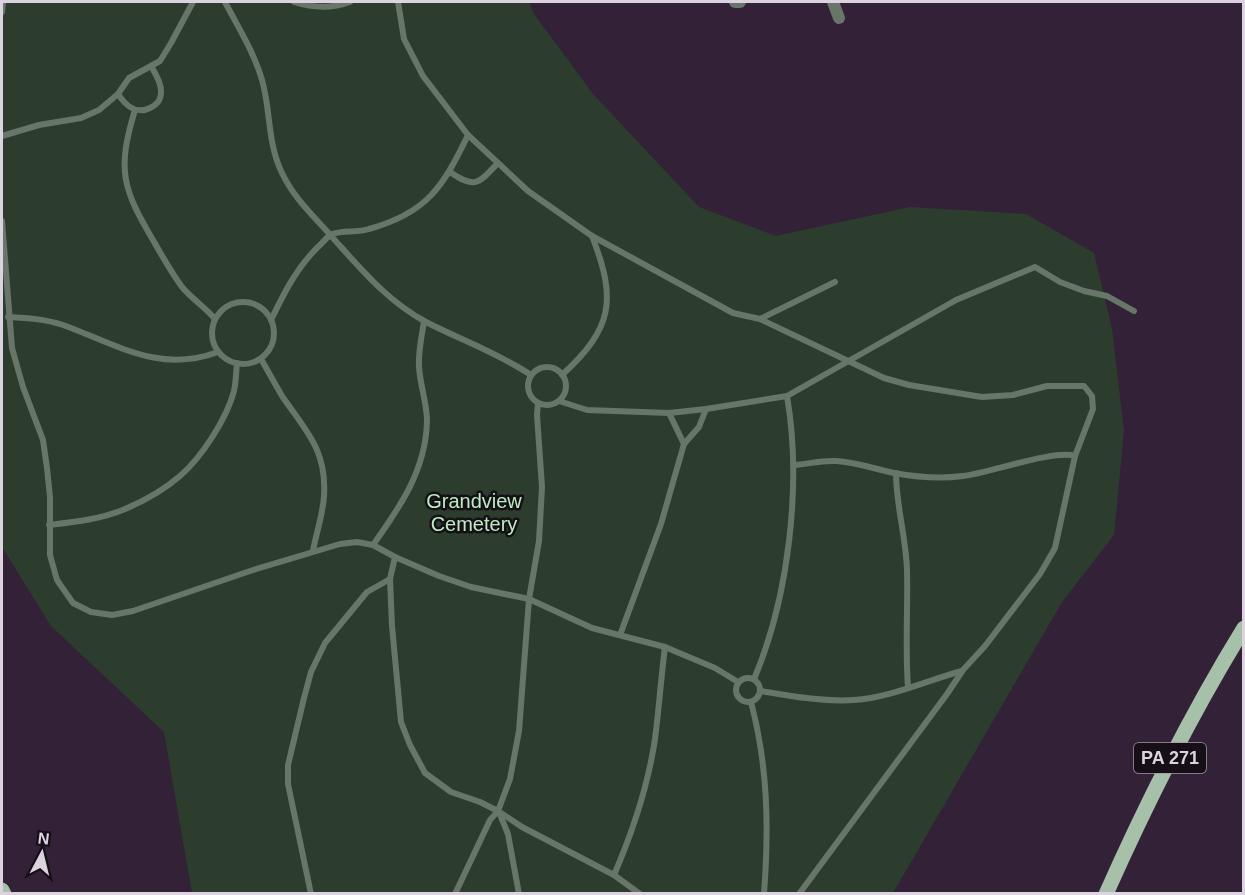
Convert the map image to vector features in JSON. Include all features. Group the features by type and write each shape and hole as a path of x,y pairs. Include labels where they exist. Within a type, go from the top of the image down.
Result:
{"main road":[{"name":"PA 271","path":"1106,894 1162,772 1200,701 1244,628"}],"street":[{"path":"735,2 740,2"},
{"path":"833,2 839,18"}],"lane":[{"path":"2,12 3,2"},
{"path":"2,136 39,125 81,118 99,110 118,94 129,78 160,61 193,2"},
{"path":"225,2 254,58 262,82 272,147 282,172 297,199 331,234 370,280 389,297 424,321 510,361 531,375"},
{"path":"294,2 317,8 339,6 350,2"},
{"path":"398,2 404,39 423,76 468,135 528,192 592,236 733,313 760,319 884,378 909,385 982,397 1013,395 1047,386 1084,386 1092,396 1093,409 1075,456 1055,548 1041,574 985,646 963,670 800,894"},
{"path":"118,94 124,104 135,110 145,110 154,105 160,99 161,89 151,66"},
{"path":"135,110 125,152 126,189 134,208 166,264 196,302 208,310 215,319"},
{"path":"271,320 293,277 306,258 331,234 366,231 395,221 425,202 450,172 468,135"},
{"path":"450,172 468,183 476,183 497,164"},
{"path":"2,221 12,348 23,387 43,440 50,497 50,555 57,580 73,603 92,612 112,615 133,611 313,551 357,542 373,545 439,576 471,587 529,599 592,628 665,647 715,668 738,682"},
{"path":"562,375 585,354 600,332 605,314 608,299 604,270 592,236"},
{"path":"559,401 587,410 669,413 706,410 787,396 957,300 1035,267 1060,282 1107,296 1134,311"},
{"path":"760,319 835,282"},
{"path":"250,302 260,307 271,320 274,333 272,344 261,359 249,364 225,359 218,352 212,339 215,319 221,310 230,304 250,302"},
{"path":"8,317 38,319 61,324 117,348 148,358 182,360 218,352"},
{"path":"373,545 409,490 426,444 427,418 419,367 424,321"},
{"path":"261,359 282,395 312,437 320,456 325,479 324,500 313,551"},
{"path":"49,525 85,521 124,510 180,475 207,444 224,416 234,391 237,363"},
{"path":"547,368 562,375 565,384 564,393 559,401 549,405 538,404 528,391 531,375 547,368"},
{"path":"754,679 770,636 779,599 790,529 795,465 792,422 787,396"},
{"path":"455,894 490,820 498,812 510,779 519,731 529,599 539,542 541,457 538,404"},
{"path":"620,635 661,524 684,444 699,427 706,410"},
{"path":"669,413 684,444"},
{"path":"795,465 834,460 896,473 961,476 990,472 1068,453 1075,456"},
{"path":"896,473 907,570 908,687"},
{"path":"395,557 390,579 401,722 425,773 451,792 480,802 522,827 614,875 640,894"},
{"path":"311,894 288,784 288,765 304,698 311,672 325,643 367,592 390,579"},
{"path":"614,875 630,839 646,780 655,739 665,647"},
{"path":"760,691 813,699 854,700 886,694 963,670"},
{"path":"748,677 754,679 760,686 758,698 751,702 743,702 735,690 738,682 748,677"},
{"path":"751,702 761,737 765,776 767,844 764,894"},
{"path":"498,812 508,834 519,894"}],"green space":[{"name":"Grandview Cemetery","path":"2,2 529,2 534,14 593,94 699,207 776,236 910,207 1026,214 1094,253 1112,329 1124,431 1114,535 1062,602 893,893 192,893 164,732 51,626 2,547"}]}
